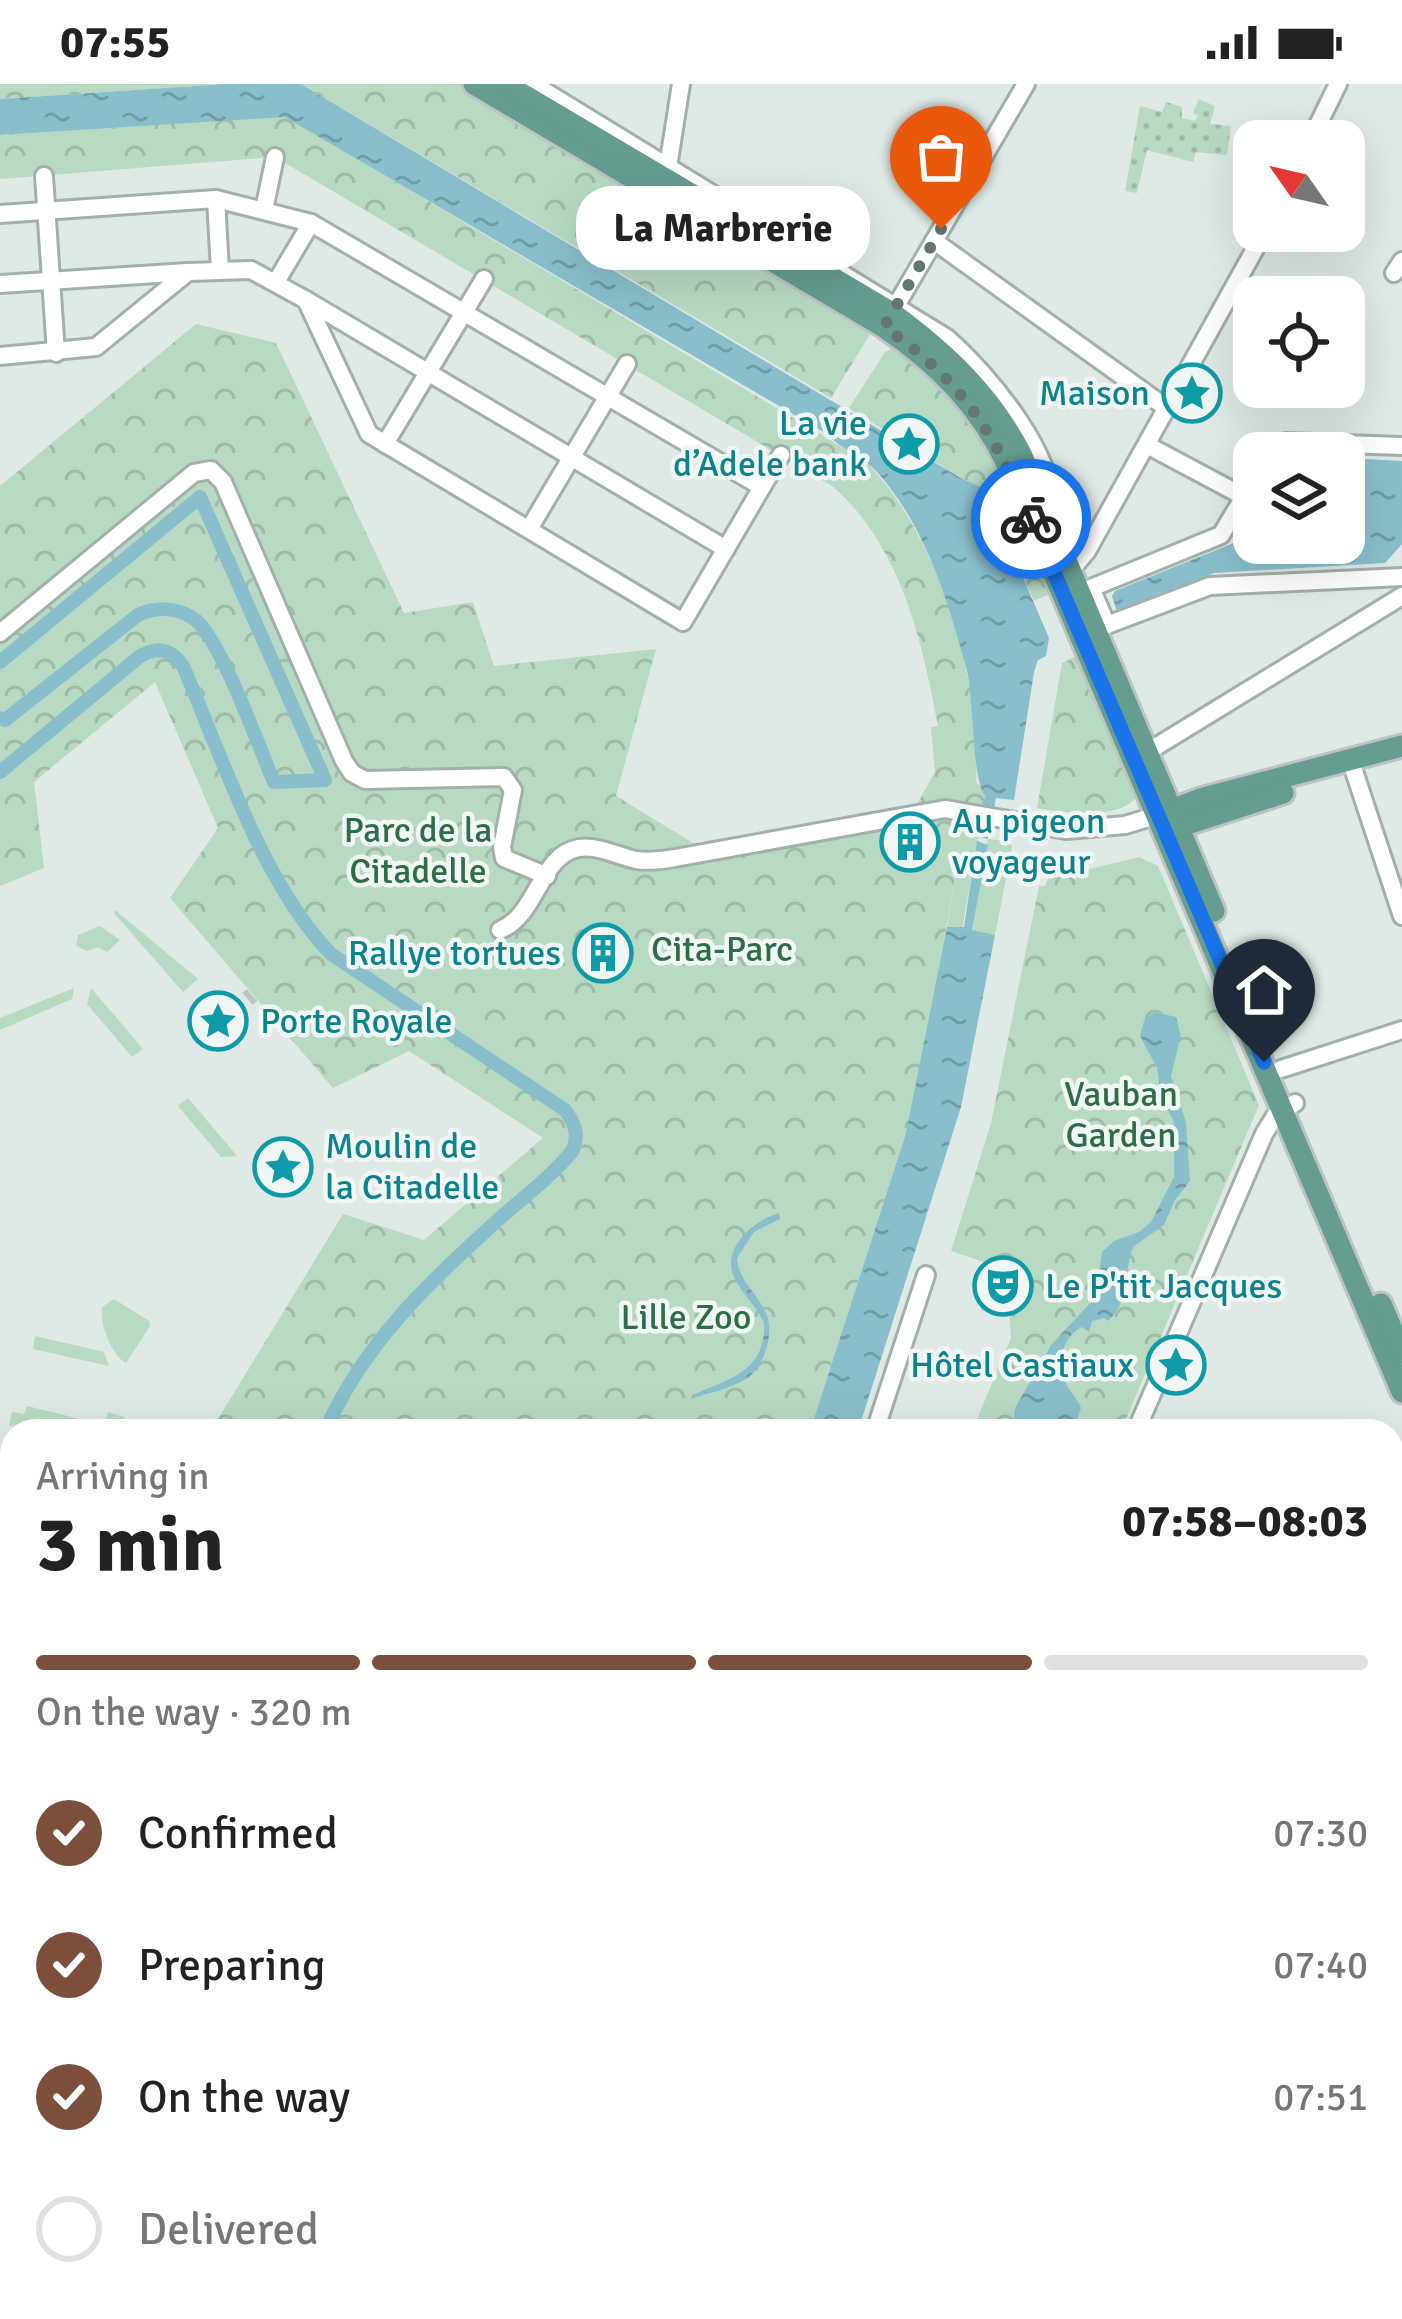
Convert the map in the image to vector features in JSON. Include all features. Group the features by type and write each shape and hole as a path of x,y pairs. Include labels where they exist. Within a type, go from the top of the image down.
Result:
{"main road":[{"path":"474,84 505,88 891,315 948,358 1012,435 1290,1106 1402,1392"},
{"path":"891,315 977,411 1069,573 1149,751 1171,816 1281,1069 1290,1106 1396,1326 1402,1353"},
{"path":"1171,816 1351,766 1402,746"},
{"path":"1351,766 1402,760"}],"street":[{"path":"532,84 668,167 891,315 1026,84"},
{"path":"668,167 681,84"},
{"path":"1321,120 1339,84"},
{"path":"264,210 275,157"},
{"path":"44,176 56,352"},
{"path":"216,199 220,270"},
{"path":"0,214 216,199 311,223 762,487"},
{"path":"276,282 311,223"},
{"path":"934,241 1168,409"},
{"path":"1069,573 1168,409 1254,252"},
{"path":"0,284 251,270 726,549"},
{"path":"0,356 96,347 188,272"},
{"path":"385,444 484,279"},
{"path":"305,300 369,434 683,622 781,455"},
{"path":"529,529 627,364"},
{"path":"1147,445 1233,490"},
{"path":"1365,448 1402,451"},
{"path":"1365,453 1402,451"},
{"path":"0,633 189,477 212,470 223,482 352,773 365,780 504,777 512,790 504,858 547,876"},
{"path":"1233,520 1221,535 1091,588 1107,625 1210,586 1402,577"},
{"path":"1233,531 1228,541 1111,589 1107,595 1112,611 1120,614 1214,578 1402,567"},
{"path":"1149,751 1402,596"},
{"path":"1351,766 1402,916"},
{"path":"500,930 519,919 565,854 584,847 643,861 954,811 1089,829 1171,816"},
{"path":"1281,1069 1402,1030"},
{"path":"1141,1419 1264,1134 1290,1106"},
{"path":"879,1419 926,1275"}],"green space":[{"path":"0,84 225,84 0,99"},
{"path":"301,84 464,84 872,331 831,398"},
{"path":"1199,99 1215,106 1210,124 1231,126 1227,155 1196,152 1193,162 1147,150 1137,193 1125,191 1140,106 1162,112 1166,102 1182,107 1182,118 1195,121"},
{"name":"Parc de la Citadelle","path":"285,116 864,460 913,526 933,566 963,654 972,699 976,782 991,796 983,838 966,835 961,840 929,1032 906,1133 814,1419 218,1419 343,1214 424,1240 543,1138 409,1051 333,1088 170,898 218,828 155,682 34,782 44,868 0,886 0,486 196,324 276,343 404,613 473,602 494,666 656,649 616,796 698,846 916,806 935,772 931,727 938,726 916,628 892,565 875,536 832,486 275,157 0,179 0,135"},
{"path":"898,346 988,440 1054,592 1034,601 985,489 849,408 885,352"},
{"path":"1075,657 1135,798 1116,810 1090,813 1037,808 1062,663"},
{"path":"966,835 978,837 962,930 947,927 961,840"},
{"path":"988,839 1009,841 1012,847 995,935 972,931"},
{"name":"Vauban Garden","path":"1139,857 1158,866 1259,1105 1126,1419 977,1419 1011,1338 1009,1310 981,1311 978,1284 984,1262 951,1251 991,1123 1039,886 1045,886 1048,879"},
{"path":"115,910 198,979 183,992"},
{"path":"100,926 120,940 107,952 76,946 78,935"},
{"path":"74,988 72,999 0,1030 0,1018"},
{"path":"91,988 143,1049 132,1057 87,1004"},
{"path":"188,1098 237,1156 221,1157 178,1106"},
{"path":"114,1299 150,1326 126,1363 111,1346 103,1322 102,1307"},
{"path":"35,1336 104,1352 109,1366 33,1349"},
{"path":"27,1406 80,1419 10,1419 12,1412 24,1414"}],"water":[{"path":"225,84 301,84 985,489 1049,638 1046,656 1038,660 1034,672 1014,800 996,798 988,839 978,837 985,796 978,774 967,671 952,618 909,516 865,461 827,434 285,117 0,135 0,99"},
{"path":"1365,459 1402,461 1402,544 1385,563 1214,573 1120,611 1112,596 1233,543 1233,564 1365,564"},
{"path":"977,841 988,845 972,930 995,935 961,1107 862,1419 814,1419 906,1133 947,927 964,927"},
{"path":"1154,1012 1176,1017 1181,1036 1171,1076 1186,1122 1190,1181 1164,1225 1133,1247 1115,1313 1108,1321 1092,1321 1089,1332 1082,1327 1075,1331 1066,1343 1063,1374 1081,1408 1077,1419 1014,1419 1015,1408 1051,1345 1095,1298 1102,1252 1151,1222 1174,1177 1174,1122 1161,1097 1157,1068 1140,1036 1144,1021"},
{"path":"779,1213 780,1219 754,1232 737,1258 767,1317 764,1356 746,1379 691,1399 743,1371 759,1353 764,1323 735,1278 731,1261 745,1234"}],"waterway":[{"path":"0,662 200,497 325,780 274,782 215,646 193,618 173,610 138,615 5,720 0,718"},
{"path":"0,772 139,657 157,650 173,655 183,666 264,855 306,925 331,954 565,1110 571,1120 576,1134 573,1150 400,1316 359,1370 331,1419"}],"tunnel":[{"path":"211,1030 252,995"}],"way so far":[{"path":"941,229 884,327 933,363 977,411 1031,519"}],"place":[{"name":"La Marbrerie","path":"941,229"},
{"name":"Maison","path":"1192,393"},
{"name":"La vie d’Adele bank","path":"909,444"},
{"name":"Au pigeon voyageur","path":"910,842"},
{"name":"Rallye tortues","path":"603,953"},
{"name":"Porte Royale","path":"218,1021"},
{"name":"Moulin de la Citadelle","path":"283,1167"},
{"name":"Le P'tit Jacques","path":"1003,1286"},
{"name":"Hôtel Castiaux","path":"1176,1365"}],"route":[{"path":"1031,519 1264,1062"}],"park label":[{"name":"Cita-Parc","path":"722,949"},
{"name":"Lille Zoo","path":"686,1317"}]}
